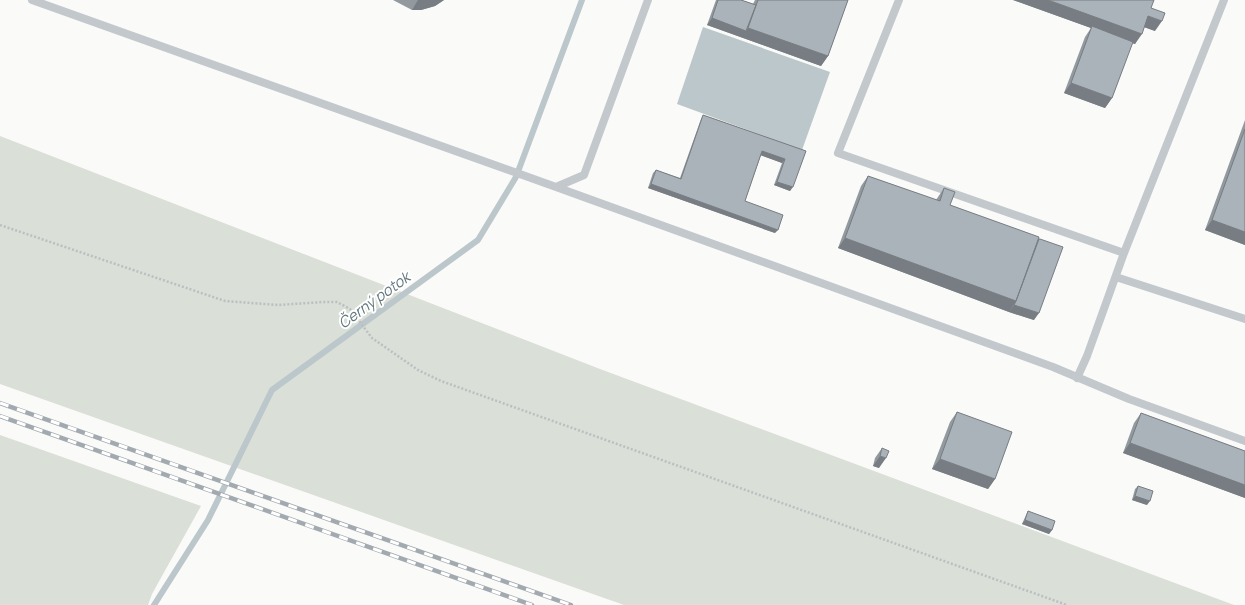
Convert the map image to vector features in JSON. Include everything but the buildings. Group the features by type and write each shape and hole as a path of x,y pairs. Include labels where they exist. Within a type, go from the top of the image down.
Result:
{"lane":[{"path":"32,0 504,168 1053,367 1129,399 1245,441"},
{"path":"556,187 584,175 648,0"},
{"path":"899,0 838,153 1124,253"},
{"path":"1077,378 1087,356 1124,253 1224,0"},
{"path":"1116,277 1245,319"}],"path":[{"path":"0,225 224,300 278,305 337,302 350,309 372,338 418,370 441,381 1067,605"}],"shaded area":[{"path":"703,27 830,72 802,150 677,104"},
{"path":"0,136 600,369 1234,605 624,605 0,384"},
{"path":"0,435 201,506 152,594 148,605 0,605"}],"waterway":[{"name":"Černý potok","path":"154,605 208,520 272,390 478,240 516,177 582,0"}],"railway":[{"path":"0,403 571,605"},
{"path":"0,416 532,605"}]}
